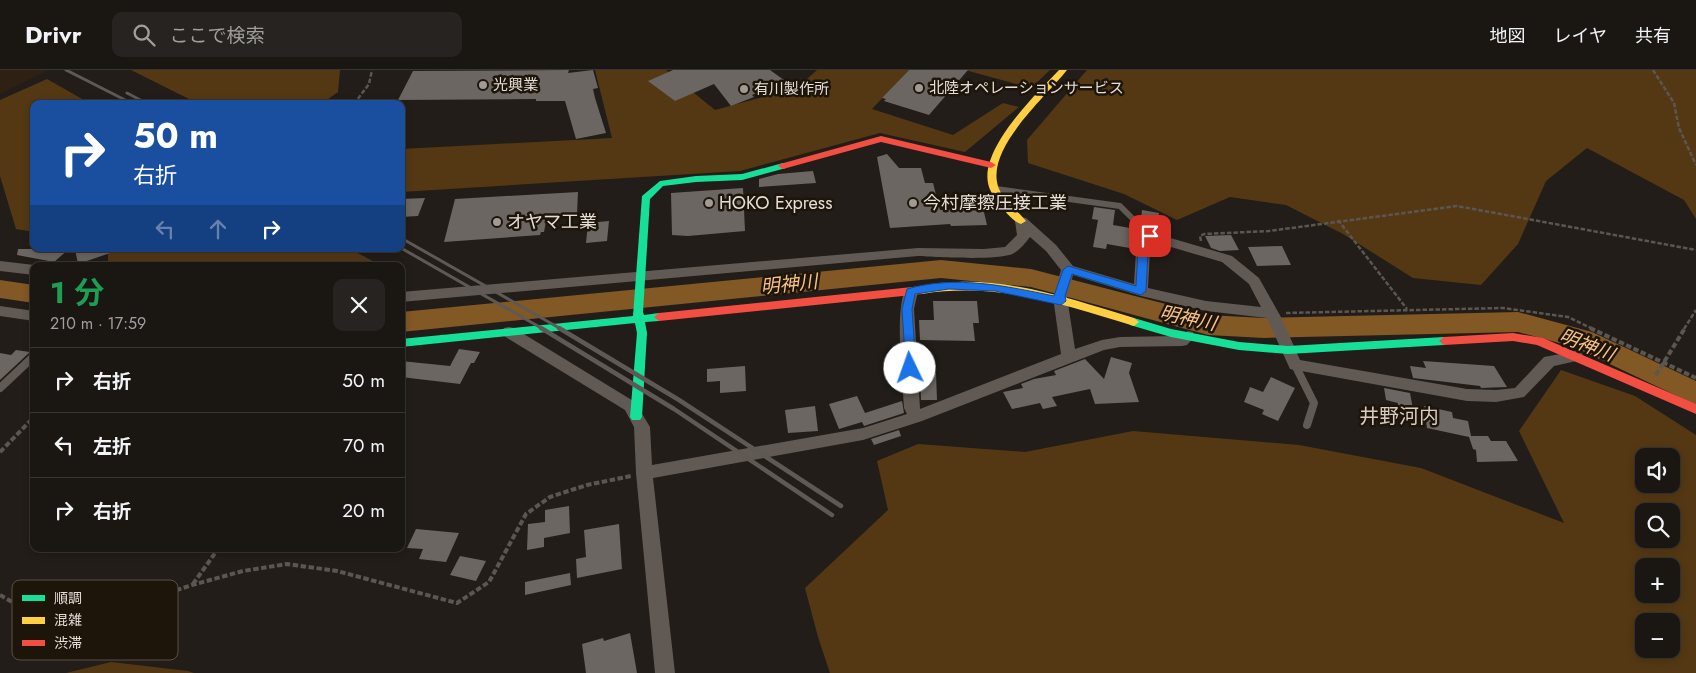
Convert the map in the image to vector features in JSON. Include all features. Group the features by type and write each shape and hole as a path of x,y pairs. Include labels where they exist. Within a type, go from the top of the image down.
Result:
{"street":[{"path":"1063,70 1000,144 991,165 991,177 994,189 1004,205 1051,248 1068,270 1141,291 1206,306 1273,316"},
{"path":"636,417 642,333 639,316 639,282 645,198 660,184 696,179 742,177 880,138 991,165"},
{"path":"405,297 639,282 918,252 984,253 1009,251 1024,236 1021,221"},
{"path":"1141,291 1143,251 1150,236 1227,259 1254,281 1273,316 1295,365 1467,394 1496,396 1519,393 1549,361 1576,356"},
{"path":"0,266 30,270"},
{"path":"1068,270 1060,299 1069,357"},
{"path":"405,343 639,316 911,292 949,286 995,288 1060,299 1188,336 1239,346 1513,337 1539,341 1696,409"},
{"path":"911,292 907,309 912,408 916,418"},
{"path":"0,311 30,315"},
{"path":"509,332 630,406 642,427 644,473 664,673"},
{"path":"644,473 863,434 916,418 1102,345 1120,342 1182,341 1188,336"}],"lane":[{"path":"994,189 1120,206 1150,236"},
{"path":"0,388 30,360"},
{"path":"1295,365 1314,403 1307,425"}],"path":[{"path":"357,100 369,84 372,70"},
{"path":"1653,70 1674,102 1678,128 1696,165"},
{"path":"1206,253 1200,239 1201,235 1204,234 1269,230 1457,206 1696,250"},
{"path":"1338,220 1408,310"},
{"path":"1661,368 1696,310"},
{"path":"0,452 30,421"},
{"path":"178,590 243,571 287,564 337,571 458,603 489,582 526,514 550,497 587,485 644,473"},
{"path":"192,585 216,552"},
{"path":"0,594 12,602"}],"shaded area":[{"path":"0,70 48,70 0,94"},
{"path":"131,70 340,70 338,92 327,100 191,100"},
{"path":"595,70 666,70 715,110 797,88 817,70 909,70 872,109 953,135 1003,103 1019,107 965,152 880,133 740,171 405,192 405,149 612,138"},
{"path":"965,70 1050,70 1031,88"},
{"path":"1087,70 1696,70 1696,219 1684,200 1587,148 1546,181 1518,244 1481,285 1413,278 1343,234 1286,205 1230,197 1177,220 1124,194 1028,163 1027,140"},
{"path":"47,79 84,100 30,100 30,231 16,229 0,176 0,100"},
{"path":"108,252 356,252 374,262 108,262"},
{"path":"1561,370 1635,396 1696,435 1696,673 830,673 805,588 888,510 877,461 918,444 1025,452 1133,431 1299,445 1421,468 1564,523 1519,431"},
{"path":"111,662 188,671 194,673 66,673"}],"building":[{"name":"光興業","path":"569,70 568,73 593,70 598,88 593,89 606,133 576,139 565,101 536,101 536,99 398,100 413,71"},
{"path":"673,70 770,70 784,80 752,95 754,97 731,106 714,84 675,101 648,81"},
{"name":"北陸オペレーションサービス","path":"909,70 968,70 929,115 884,101 886,99 882,98"},
{"name":"今村摩擦圧接工業","path":"887,154 899,168 921,168 925,183 933,183 940,210 983,208 987,225 951,226 950,224 890,228 877,157"},
{"path":"813,171 816,183 759,187 759,179 778,174"},
{"name":"HOKO Express","path":"743,188 745,231 688,236 672,235 671,193"},
{"name":"オヤマ工業","path":"578,192 577,214 547,216 544,232 541,232 540,235 444,242 455,199"},
{"path":"425,198 418,216 405,217 405,199"},
{"path":"1094,207 1115,210 1113,225 1136,229 1139,232 1135,249 1107,244 1106,249 1093,247 1098,220 1092,219"},
{"path":"1142,210 1159,213 1157,225 1141,220"},
{"path":"609,221 607,241 586,243 588,223"},
{"path":"1231,235 1239,250 1220,251 1211,248 1205,236"},
{"path":"1282,246 1291,265 1257,266 1248,247"},
{"path":"18,249 30,249 30,252 66,252 54,262 17,255"},
{"path":"76,252 113,252 84,262 78,262"},
{"path":"933,301 977,301 979,323 973,323 975,341 920,340 919,320 934,320"},
{"path":"459,349 480,352 474,363 471,363 460,384 405,377 405,361 450,366"},
{"path":"16,350 30,352 0,380 0,353 11,355"},
{"path":"1111,357 1132,363 1129,373 1139,402 1095,404 1090,389 1052,397 1057,406 1043,409 1040,403 1012,409 1003,392 1023,388 1021,384 1034,379 1056,375 1054,371 1085,359 1104,379"},
{"path":"1423,361 1494,366 1507,387 1481,388 1480,386 1413,378 1410,366 1426,368"},
{"path":"745,366 746,391 720,393 720,381 707,382 707,369"},
{"path":"920,372 936,373 937,400 921,400"},
{"path":"1271,377 1295,388 1278,421 1262,414 1264,410 1244,402 1250,387 1263,392"},
{"path":"1384,388 1410,393 1413,409 1398,407 1398,403 1386,400"},
{"path":"857,396 865,413 902,401 904,413 864,426 862,422 839,429 829,404"},
{"path":"815,406 818,431 788,433 785,410"},
{"path":"1424,406 1452,412 1453,418 1468,421 1471,436 1488,436 1491,441 1506,441 1518,461 1477,462 1476,450 1473,449 1469,437 1427,428"},
{"path":"899,430 901,436 874,445 871,439"},
{"path":"569,506 570,533 544,538 544,547 527,550 528,524 545,522 545,510"},
{"path":"619,524 622,569 577,578 576,559 586,557 584,530"},
{"path":"416,529 459,533 446,562 419,559 423,549 407,548"},
{"path":"460,556 486,561 476,581 450,575"},
{"path":"570,573 571,585 525,595 525,582"},
{"path":"630,633 637,673 586,673 582,644 603,638 604,641"}],"waterway":[{"name":"明神川","path":"405,322 941,269 1031,278 1208,325 1264,328 1518,322 1582,339 1696,394"},
{"name":"明神川","path":"0,289 30,293"}],"railway":[{"path":"66,70 125,100"},
{"path":"127,93 140,100"},
{"path":"405,240 561,329"},
{"path":"405,250 543,329"},
{"path":"541,328 674,409 832,515"},
{"path":"559,328 679,400 841,506"}],"traffic: fast":[{"path":"636,417 642,333 638,312 645,198 660,184 696,179 742,177 783,166"},
{"path":"405,343 659,317"},
{"path":"1134,322 1171,333 1239,346 1288,350 1444,341"}],"traffic: slow":[{"path":"1021,221 996,192 992,181 992,168 1006,138 1017,122 1063,70"},
{"path":"922,290 958,286 995,287 1048,297 1134,322"}],"traffic: jam":[{"path":"783,166 881,139 991,165"},
{"path":"659,317 922,290"},
{"path":"1444,341 1513,337 1539,341 1696,409"}],"place":[{"name":"光興業","path":"483,85"},
{"name":"北陸オペレーションサービス","path":"919,88"},
{"name":"有川製作所","path":"744,89"},
{"name":"HOKO Express","path":"709,203"},
{"name":"今村摩擦圧接工業","path":"913,203"},
{"name":"オヤマ工業","path":"497,222"}],"district":[{"name":"井野河内","path":"1399,416"}],"route":[{"path":"910,368 907,309 911,292 949,286 995,288 1061,301 1060,296 1068,270 1141,291 1143,251 1150,236"}]}
